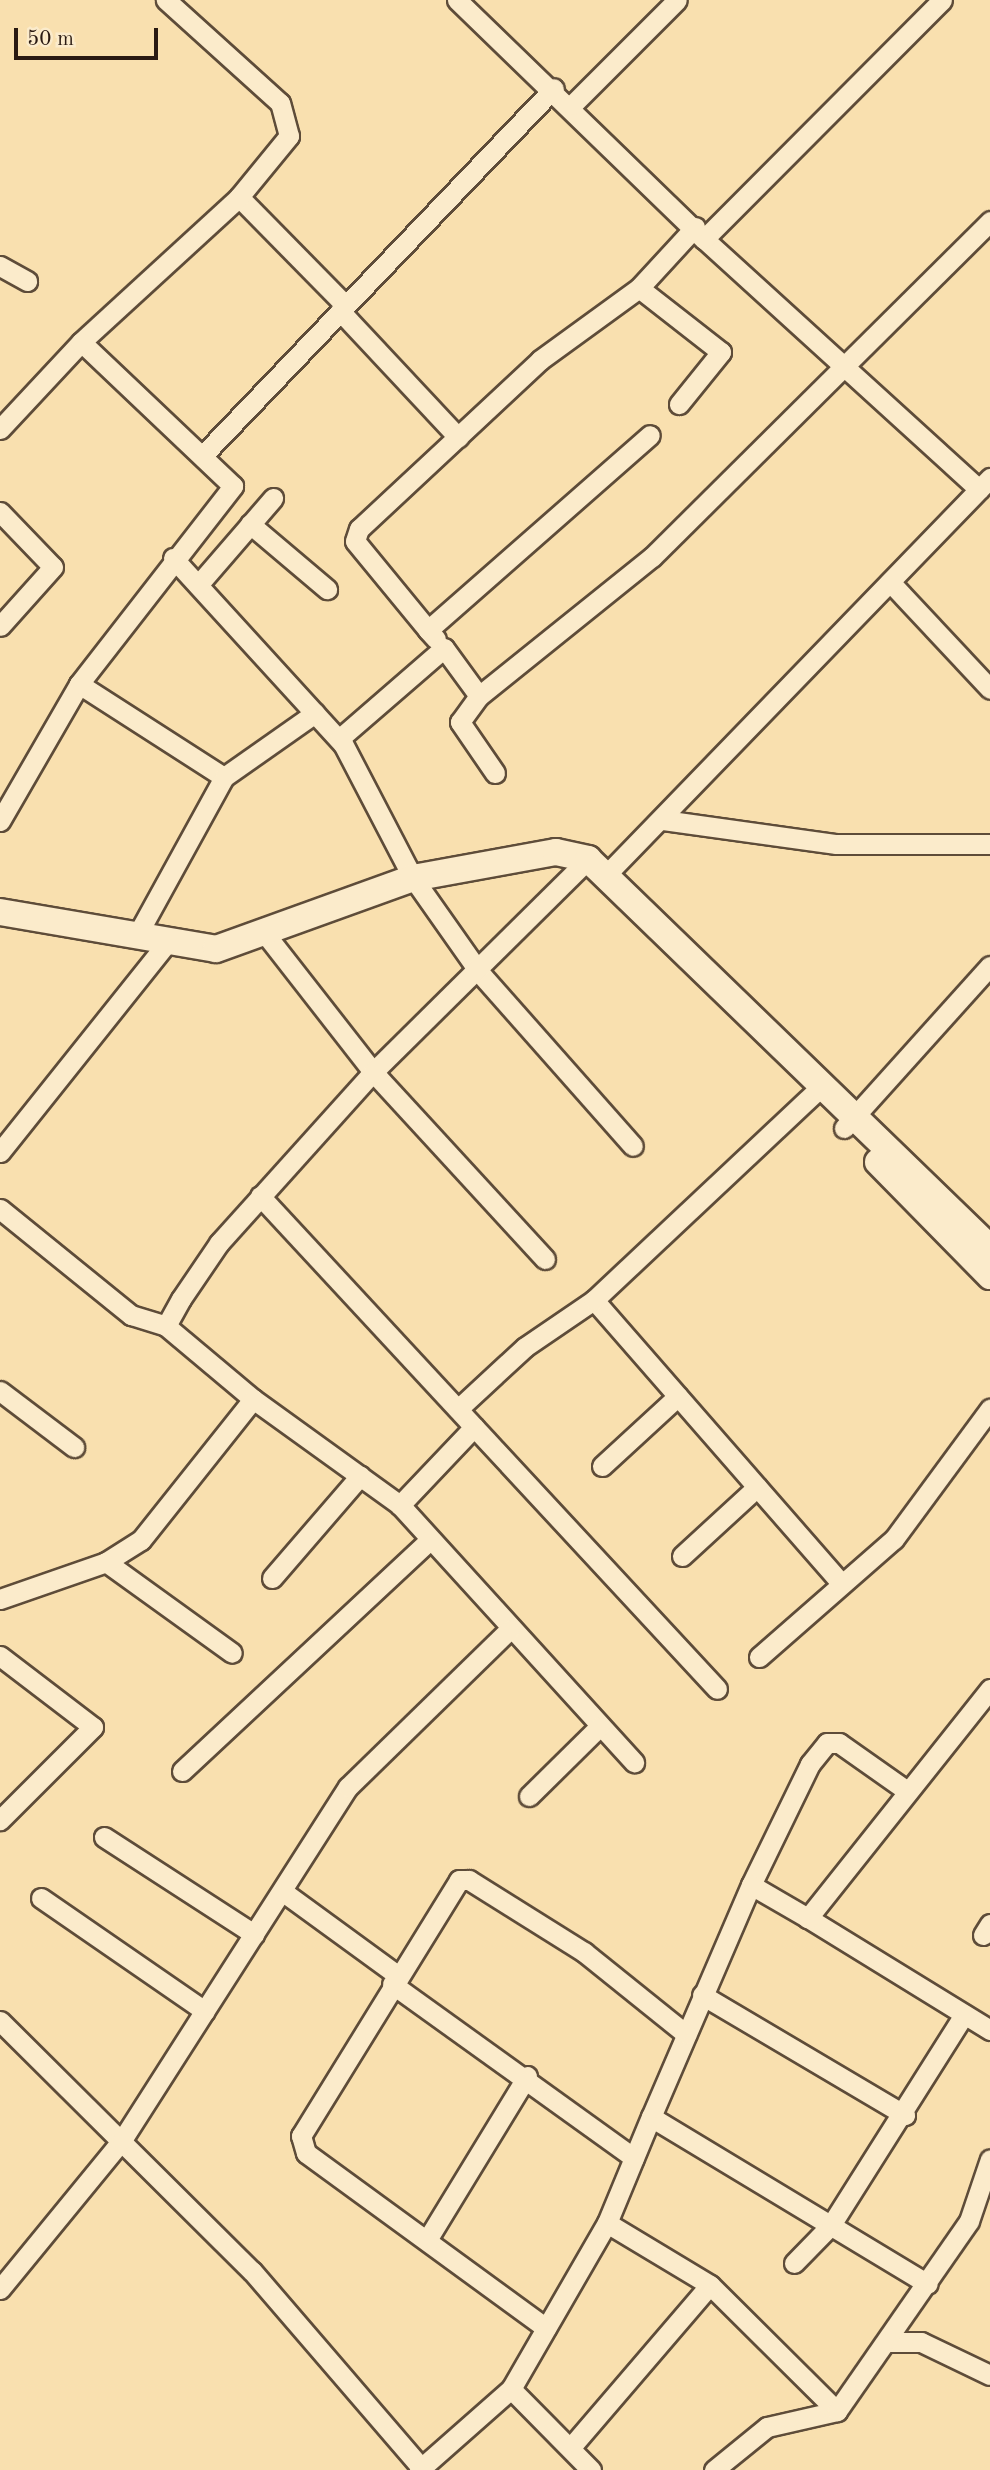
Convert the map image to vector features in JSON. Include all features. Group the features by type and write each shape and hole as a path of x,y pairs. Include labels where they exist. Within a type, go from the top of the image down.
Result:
{"main road":[{"path":"0,912 137,935 166,944 216,948 413,878 556,852 597,868 838,1108 990,1246"},
{"path":"838,1108 990,1276"}],"street":[{"path":"0,429 81,342 239,197 284,150 289,121 279,103 166,0"},
{"path":"166,1326 219,1243 373,1072 479,972 597,868 663,820 985,484 699,233 555,88 457,0"},
{"path":"572,105 677,0"},
{"path":"480,696 444,648 355,541 359,529 540,360 639,288 942,0"},
{"path":"204,454 555,88"},
{"path":"239,197 458,437"},
{"path":"495,773 460,722 480,696 652,557 990,221"},
{"path":"0,266 26,281"},
{"path":"639,288 721,352 679,404"},
{"path":"0,821 79,684 173,558 233,486 204,454 81,342"},
{"path":"428,630 650,435"},
{"path":"198,585 273,498"},
{"path":"0,512 53,567 0,626"},
{"path":"250,524 327,589"},
{"path":"173,558 344,744"},
{"path":"890,582 990,689"},
{"path":"444,648 340,738 413,878 479,972 633,1146"},
{"path":"79,684 224,778"},
{"path":"137,935 224,778 315,713"},
{"path":"663,820 836,844 990,844"},
{"path":"263,931 373,1072 545,1259"},
{"path":"0,1152 166,944"},
{"path":"458,1409 525,1348 594,1300 838,1108 990,966"},
{"path":"260,1196 717,1689"},
{"path":"0,1209 131,1315 166,1326 253,1399 400,1505 509,1630 634,1762"},
{"path":"594,1300 840,1582"},
{"path":"0,1391 74,1447"},
{"path":"602,1466 678,1396"},
{"path":"0,1599 106,1562 159,1522 253,1399"},
{"path":"759,1657 840,1582 894,1539 990,1409"},
{"path":"400,1505 474,1427"},
{"path":"272,1577 360,1476"},
{"path":"682,1556 757,1487"},
{"path":"182,1771 430,1540"},
{"path":"106,1562 232,1653"},
{"path":"0,2289 122,2140 348,1787 509,1630"},
{"path":"0,1656 93,1727 0,1820"},
{"path":"808,1918 990,1689"},
{"path":"530,1796 598,1727"},
{"path":"0,2021 252,2271 421,2469 511,2389 607,2224 702,1995 751,1885 810,1764 827,1743 839,1744 907,1791"},
{"path":"104,1837 254,1934"},
{"path":"546,2328 300,2143 453,1885 469,1880 584,1952 687,2034"},
{"path":"751,1885 990,2030"},
{"path":"282,1891 395,1980 634,2158"},
{"path":"41,1898 205,2011"},
{"path":"702,1995 905,2115"},
{"path":"793,2263 831,2225 905,2115 964,2015"},
{"path":"426,2240 527,2076"},
{"path":"651,2118 928,2284"},
{"path":"714,2470 767,2427 837,2411 889,2342 969,2221 990,2160"},
{"path":"607,2224 710,2285 837,2411"},
{"path":"571,2447 710,2285"},
{"path":"889,2342 921,2342 990,2375"},
{"path":"511,2389 591,2470"}]}
